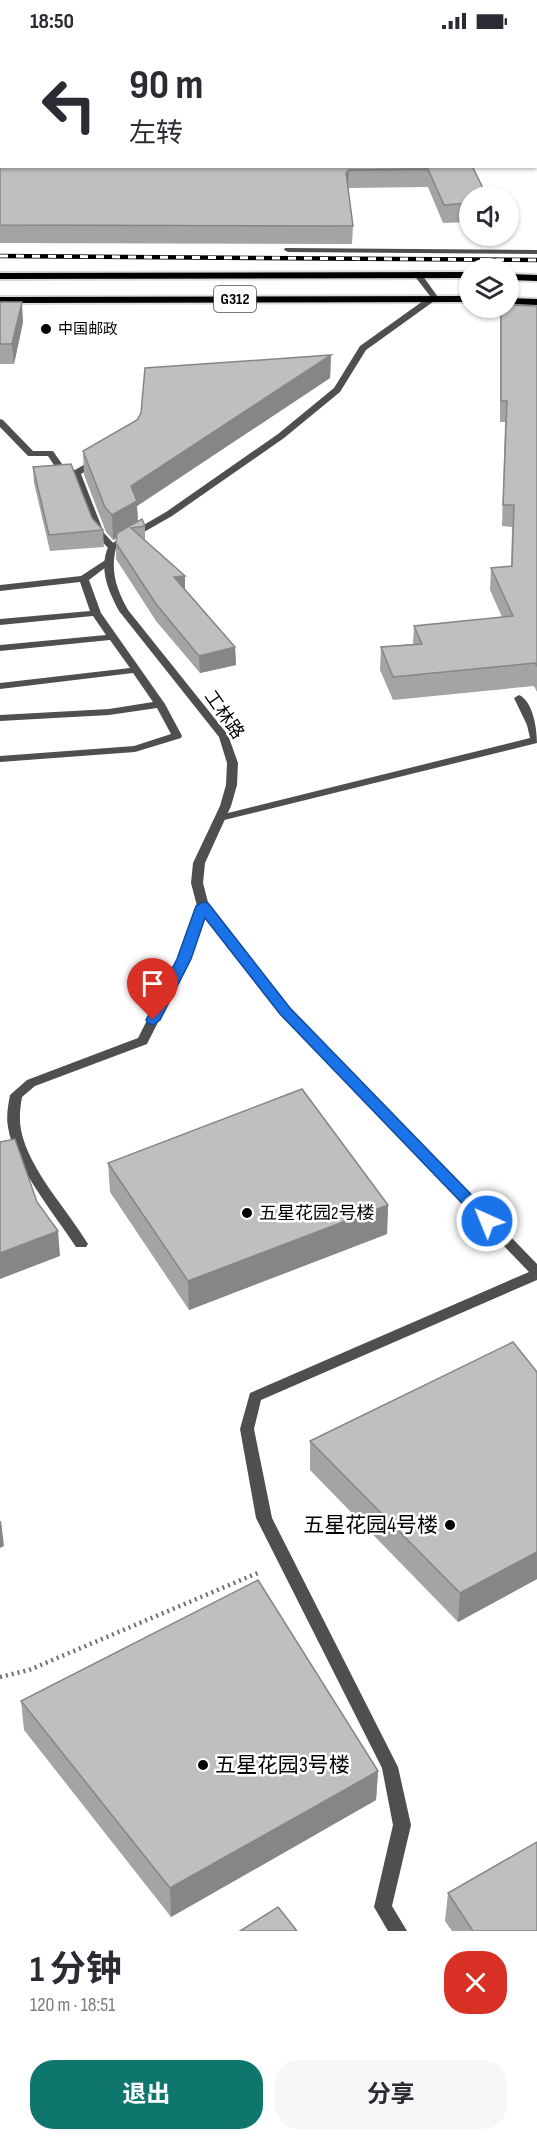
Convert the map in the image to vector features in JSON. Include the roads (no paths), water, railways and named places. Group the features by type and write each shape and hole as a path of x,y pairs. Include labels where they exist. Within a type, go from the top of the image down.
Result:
{"highway":[{"name":"G312","path":"0,276 459,275"},
{"path":"519,277 537,278"},
{"name":"G312","path":"0,300 459,298"},
{"path":"519,301 537,302"}],"street":[{"path":"288,250 537,252"},
{"path":"0,588 84,579 107,562 112,547 169,514 281,436 336,390 363,348 434,297 417,274"},
{"path":"0,422 31,454 50,453 59,466 76,473 100,534 112,547"},
{"path":"76,473 105,456"},
{"name":"工林路","path":"107,562 112,589 124,610 224,737 232,754 235,771 230,799 201,853 195,874 196,891 203,906 285,1011 537,1273"},
{"path":"0,759 135,749 177,736 160,704 96,613 84,579"},
{"path":"0,622 96,613"},
{"path":"0,648 112,637"},
{"path":"0,686 137,670"},
{"path":"220,818 536,740 532,725 519,698"},
{"path":"0,718 110,712 160,704"},
{"path":"81,1244 22,1151 14,1124 16,1095 31,1083 142,1041 184,959 203,906"},
{"path":"398,1931 383,1906 402,1826 390,1767 264,1518 247,1429 255,1397 537,1273"}],"railway":[{"path":"0,256 537,260"}],"place":[{"name":"中国邮政","path":"46,329"},
{"name":"五星花园2号楼","path":"247,1213"},
{"name":"五星花园4号楼","path":"450,1525"},
{"name":"五星花园3号楼","path":"203,1765"}]}
